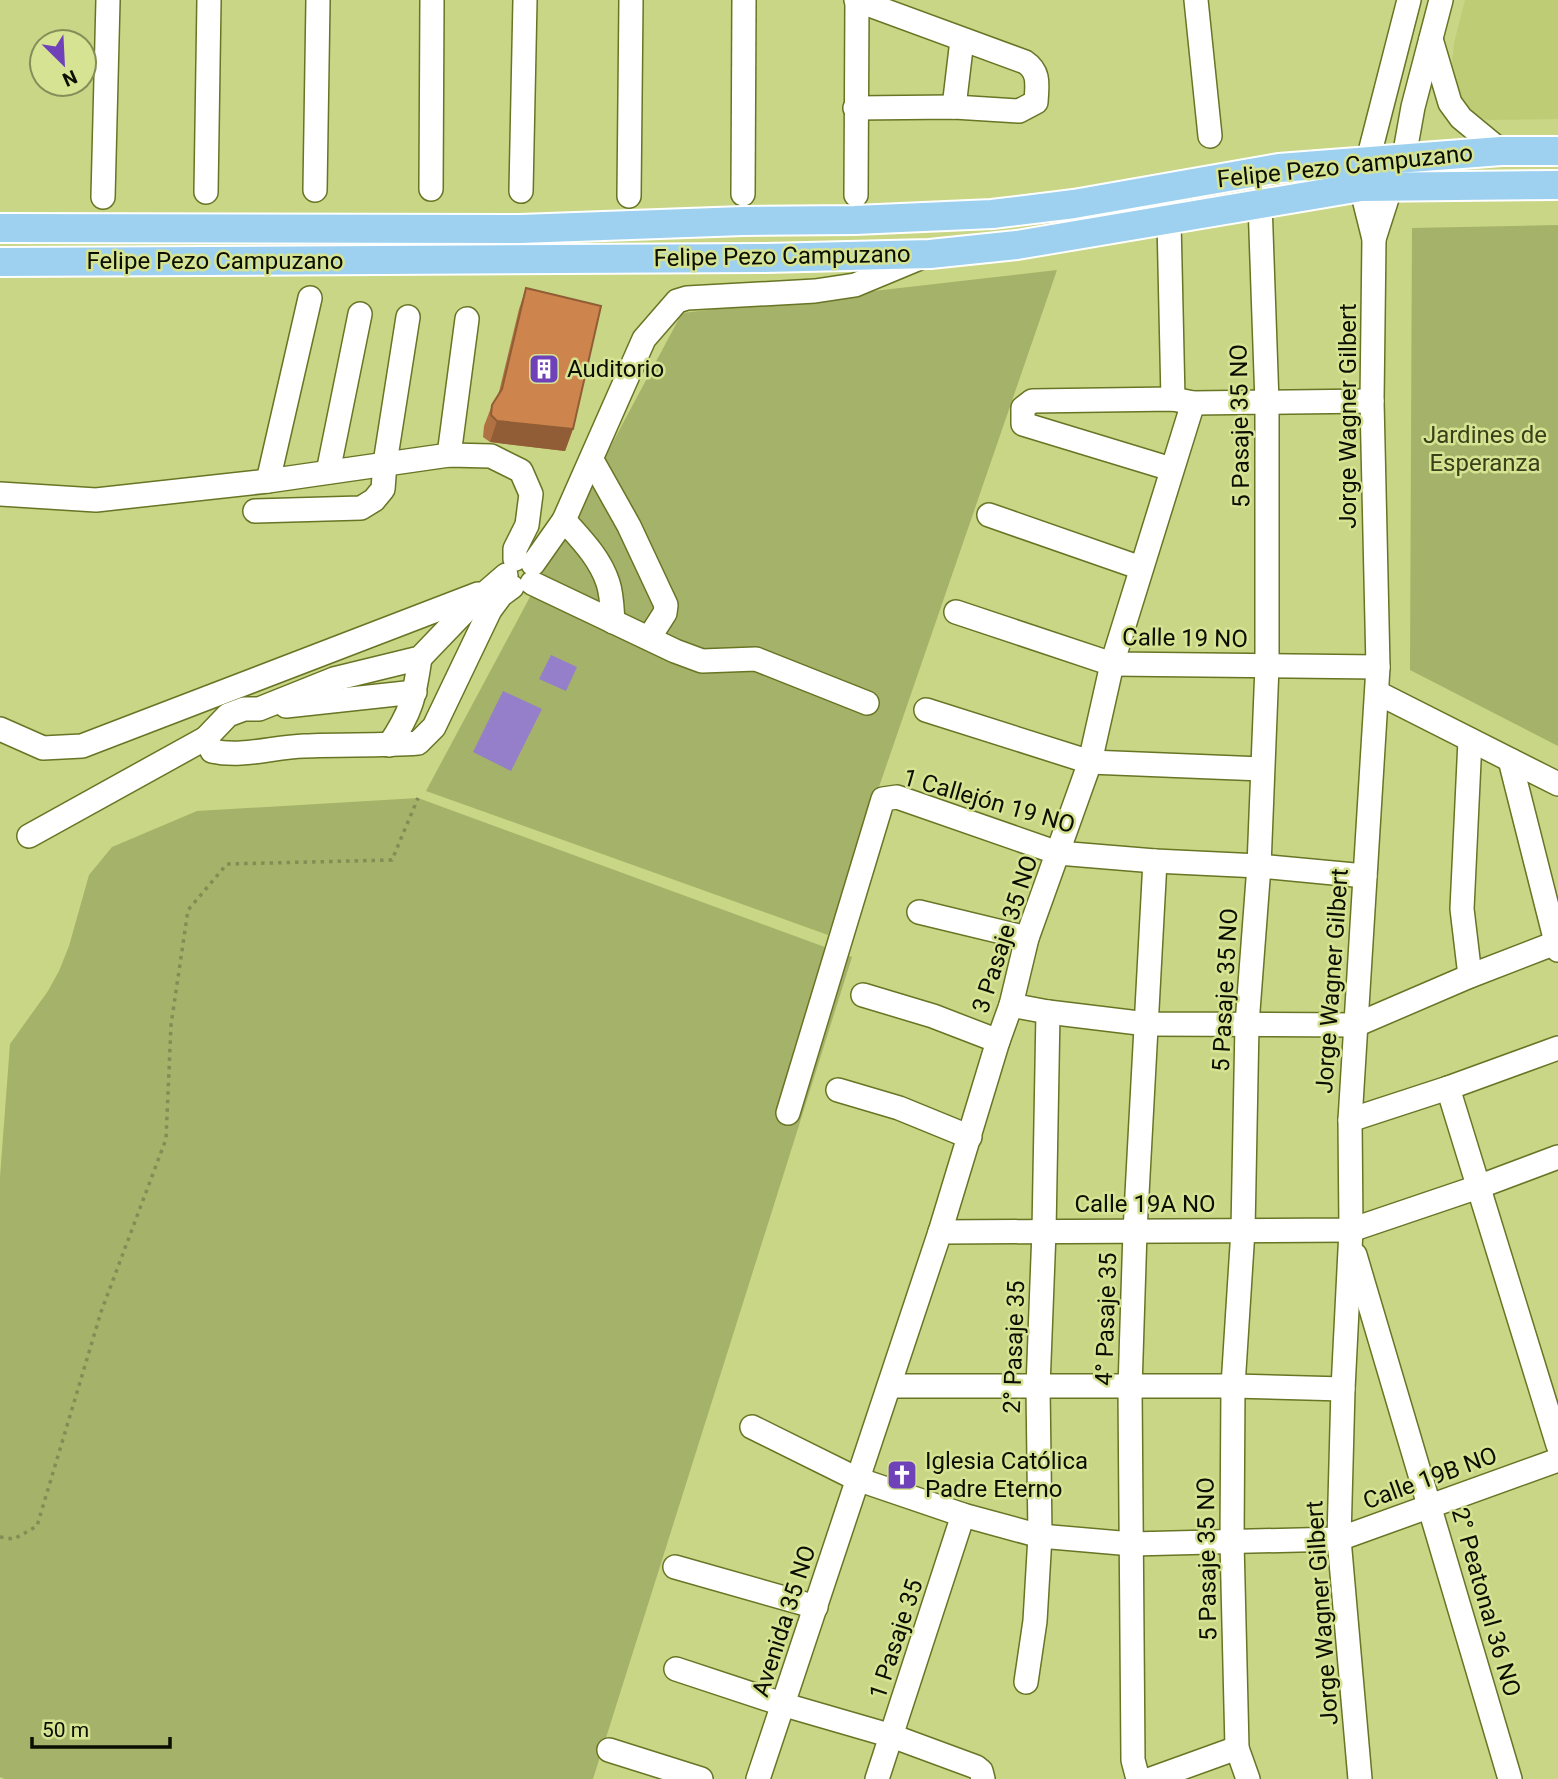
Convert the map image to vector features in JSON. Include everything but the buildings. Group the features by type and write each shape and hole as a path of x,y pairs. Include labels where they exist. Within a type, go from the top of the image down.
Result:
{"main road":[{"name":"Felipe Pezo Campuzano","path":"0,262 751,258 930,254 1017,245 1169,221 1260,203 1364,174 1404,157 1501,151 1558,151"},
{"name":"Felipe Pezo Campuzano","path":"0,228 520,229 980,215 1074,204 1279,168 1364,174 1391,186 1558,185"}],"street":[{"path":"103,197 108,0"},
{"path":"206,192 209,0"},
{"path":"315,190 318,0"},
{"path":"431,190 432,0"},
{"path":"522,191 525,0"},
{"path":"629,196 631,0"},
{"path":"743,194 744,0"},
{"path":"855,108 954,107 1019,111 1036,102 1037,77 1033,67 1026,62 857,0 855,108 856,195"},
{"path":"1196,0 1210,136"},
{"path":"1364,174 1409,0"},
{"path":"1374,239 1391,186 1404,157 1430,36 1441,0"},
{"path":"1430,36 1450,103 1461,118 1501,151"},
{"path":"954,107 962,40"},
{"name":"Jorge Wagner Gilbert","path":"1360,1779 1339,1539 1351,1234 1350,1120 1378,693 1372,401 1374,239 1364,174"},
{"name":"5 Pasaje 35 NO","path":"1248,1779 1237,1748 1232,1542 1233,1386 1243,1230 1247,1024 1259,866 1267,666 1267,402 1260,203"},
{"name":"3 Pasaje 35 NO","path":"857,1479 890,1386 970,1137 1011,1005 1027,938 1090,762 1112,664 1171,469 1183,401 1169,221"},
{"path":"206,738 212,751 228,755 303,746 389,746 418,743 434,727 490,610 564,520 644,339 677,301 687,298 815,291 855,285 930,254"},
{"path":"268,481 310,298"},
{"path":"328,472 360,314"},
{"path":"255,511 361,508 374,500 383,489 408,317"},
{"path":"449,455 467,319"},
{"path":"1171,469 1023,424 1021,413 1026,403 1031,401 1372,401"},
{"path":"0,494 96,500 268,481 449,455 491,456 521,471 531,494 527,525 515,549 520,573"},
{"path":"592,460 629,526 666,605 665,613 649,638"},
{"path":"989,515 1142,568"},
{"path":"564,520 593,552 609,584 613,622"},
{"path":"0,729 43,748 82,746 488,590 520,573"},
{"path":"520,573 613,622 702,661 756,659 867,703"},
{"path":"29,836 206,738 228,715 244,709 258,709 335,690 419,658 488,590"},
{"name":"Calle 19 NO","path":"956,612 1112,664 1378,667"},
{"path":"389,746 407,718 415,692 419,658"},
{"path":"335,690 415,692"},
{"path":"1378,693 1558,784"},
{"path":"926,710 1090,762 1262,769"},
{"path":"1470,740 1462,909 1470,976"},
{"path":"1011,1005 1147,1024 1356,1025 1470,976 1557,945 1510,761"},
{"name":"1 Callejón 19 NO","path":"788,1113 883,799 897,797 1058,853 1365,876"},
{"name":"4° Pasaje 35","path":"1138,1779 1133,1760 1130,1388 1135,1231 1155,861"},
{"path":"919,912 1027,938"},
{"path":"863,995 933,1016 998,1041"},
{"name":"2° Pasaje 35","path":"1026,1682 1038,1589 1040,1536 1038,1387 1048,1012"},
{"path":"1350,1120 1558,1048"},
{"path":"1448,1088 1558,1445"},
{"path":"838,1090 899,1108 970,1137"},
{"name":"Calle 19A NO","path":"940,1232 1243,1230 1351,1234 1558,1157"},
{"name":"2° Peatonal 36 NO","path":"1351,1234 1510,1779"},
{"path":"890,1386 1233,1386 1343,1389"},
{"name":"Calle 19B NO","path":"752,1427 857,1479 964,1515 1040,1536 1132,1544 1339,1539 1558,1460"},
{"name":"Avenida 35 NO","path":"758,1779 785,1705 857,1479"},
{"name":"1 Pasaje 35","path":"877,1779 964,1515"},
{"path":"675,1567 816,1607"},
{"path":"676,1669 892,1736 976,1767 981,1771 983,1779"},
{"path":"1152,1779 1237,1748"},
{"path":"609,1751 701,1779"}],"path":[{"path":"0,1537 14,1539 37,1526 101,1311 166,1139 171,1025 188,910 228,864 393,860 418,798"}],"shaded area":[{"path":"1465,0 1558,0 1558,119 1488,120 1471,116 1459,103 1452,64 1454,43"},
{"path":"551,655 577,667 566,691 539,679"},
{"path":"503,691 542,709 511,771 473,752"}],"green space":[{"name":"Jardines de Esperanza","path":"1558,225 1558,746 1410,670 1412,228"},
{"path":"1057,270 828,935 426,791 682,313"},
{"path":"418,798 852,957 593,1779 0,1777 0,1177 10,1044 59,971 89,875 112,847 197,811"}],"place":[{"name":"Auditorio","path":"544,369"},
{"name":"Iglesia Católica Padre Eterno","path":"902,1475"}]}
